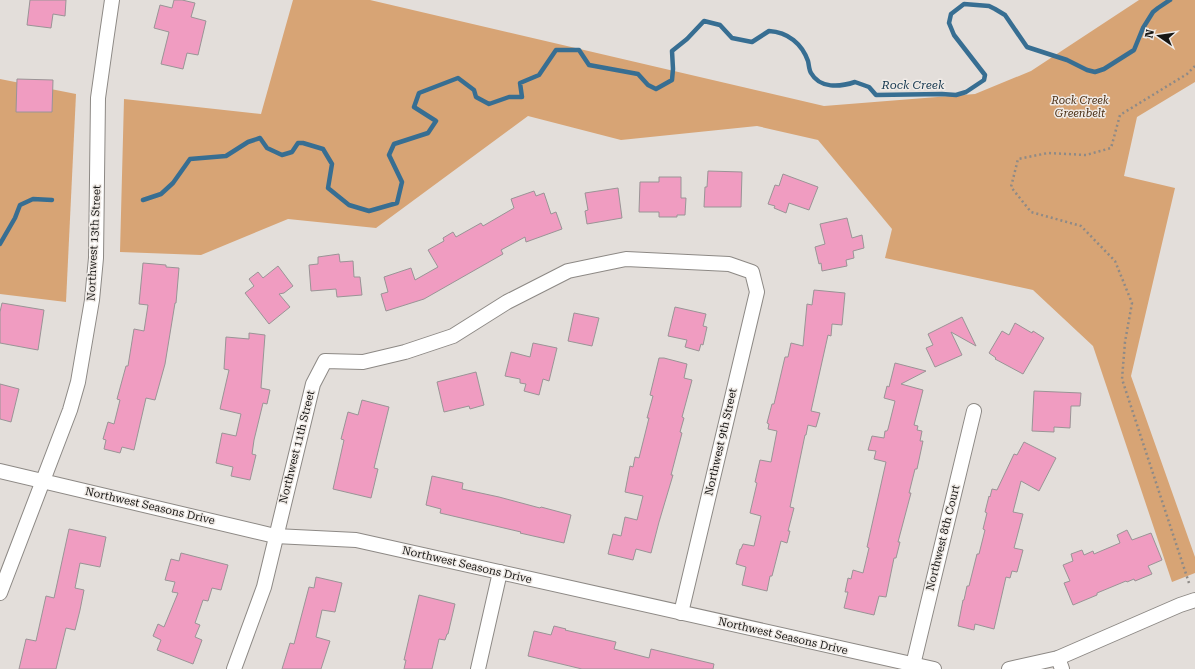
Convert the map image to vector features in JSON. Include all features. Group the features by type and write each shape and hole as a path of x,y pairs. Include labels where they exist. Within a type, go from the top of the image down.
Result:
{"street":[{"name":"Northwest 13th Street","path":"0,593 70,410 78,382 91,308 96,258 98,98 112,0"},
{"name":"Northwest 9th Street","path":"325,361 363,362 405,352 453,336 507,302 568,271 626,259 729,264 752,272 757,292 681,613"},
{"name":"Northwest 11th Street","path":"234,669 264,587 275,536 313,384 325,361"},
{"name":"Northwest 8th Court","path":"913,665 974,410"},
{"name":"Northwest Seasons Drive","path":"0,471 275,536 356,540 934,669"},
{"path":"478,669 500,572"},
{"path":"1009,669 1060,663 1180,605 1195,600"}],"path":[{"path":"1189,583 1122,379 1125,342 1132,303 1115,261 1081,226 1031,212 1012,187 1018,159 1048,153 1086,155 1111,148 1120,115 1187,74 1195,66"}],"green space":[{"name":"Rock Creek Greenbelt","path":"293,0 370,0 824,106 975,94 1031,71 1139,0 1195,0 1195,82 1137,117 1124,176 1175,188 1131,376 1195,557 1195,573 1172,582 1093,346 1033,290 885,258 892,229 818,140 757,126 621,140 528,116 376,228 288,219 201,255 120,252 124,99 261,114"},
{"path":"0,79 76,94 66,302 0,294"}],"building":[{"path":"30,0 66,0 65,16 53,14 51,28 27,25"},
{"path":"174,0 195,3 191,17 206,21 198,55 187,53 183,69 161,64 169,32 154,28 160,5 172,8"},
{"path":"17,79 53,80 52,112 16,112"},
{"path":"708,171 742,172 741,207 704,207 705,187 707,187"},
{"path":"783,174 818,187 809,210 789,203 786,213 774,208 775,206 768,204 775,185 779,186"},
{"path":"659,177 681,177 681,198 686,198 685,215 677,215 677,217 659,217 659,212 639,212 640,182 659,182"},
{"path":"618,188 622,218 587,224 585,211 588,210 585,193"},
{"path":"534,191 536,196 544,193 551,214 556,212 562,229 526,242 525,237 501,250 503,254 424,299 386,311 381,294 388,292 384,277 411,268 415,280 438,267 428,250 444,241 443,238 453,232 456,237 481,223 483,226 514,208 511,199"},
{"path":"847,218 852,238 862,235 864,248 853,251 854,258 846,260 847,266 822,271 821,263 819,264 815,247 825,244 820,224"},
{"path":"339,254 340,262 353,261 354,277 360,277 362,295 337,297 336,289 311,291 309,265 318,264 318,257"},
{"path":"143,263 179,268 176,303 165,364 155,400 146,398 134,450 122,447 120,453 104,449 106,440 103,439 108,422 114,424 120,400 117,399 126,366 128,366 134,329 144,331 148,305 139,304"},
{"path":"278,266 293,286 284,293 279,294 290,307 269,324 245,293 254,286 249,279 258,272 263,278"},
{"path":"814,290 845,293 842,325 832,324 831,336 828,335 811,411 820,413 816,427 808,425 805,435 790,507 794,508 788,531 790,531 787,543 781,541 767,591 742,585 746,567 736,564 743,544 754,546 761,516 750,513 757,483 755,482 760,460 771,462 777,431 768,429 769,424 767,423 772,404 774,404 785,357 788,357 791,343 803,346 807,304 812,305"},
{"path":"2,303 44,310 38,350 0,343 0,312"},
{"path":"675,307 706,314 703,326 707,327 703,345 701,344 699,351 685,347 687,340 668,336"},
{"path":"574,313 599,318 592,346 568,341"},
{"path":"962,317 976,346 951,332 962,355 935,367 926,348 933,345 928,334"},
{"path":"1015,323 1044,338 1023,374 995,359 996,358 989,353 1002,331 1009,335"},
{"path":"249,333 265,335 261,388 270,390 267,404 263,403 254,440 252,454 256,455 250,480 231,476 233,467 216,463 222,433 236,436 241,414 220,409 229,370 224,369 226,337 249,339"},
{"path":"533,343 557,348 549,381 543,379 539,395 524,391 526,384 520,383 520,379 505,376 511,352 530,357"},
{"path":"659,358 687,364 684,378 692,380 682,417 684,418 680,432 682,433 671,475 673,475 651,553 636,549 633,560 608,554 613,534 621,536 625,517 637,520 643,496 625,492 630,466 633,467 635,457 639,458 649,418 647,418 653,396 650,395"},
{"path":"895,363 926,371 901,384 923,390 914,425 918,426 917,430 922,431 920,441 923,441 917,469 915,469 909,493 911,493 898,542 900,542 896,558 894,558 886,597 879,596 874,615 844,608 848,592 845,592 848,578 851,579 853,570 863,573 869,548 867,547 886,462 874,459 876,451 868,450 872,436 884,438 885,431 888,429 895,401 884,398 887,386 889,387"},
{"path":"476,372 484,405 470,409 469,406 444,412 437,382"},
{"path":"0,384 19,389 11,422 0,419"},
{"path":"1034,391 1081,393 1080,406 1071,406 1070,428 1054,427 1054,432 1032,431"},
{"path":"362,400 389,407 374,468 378,469 371,498 333,489 344,440 341,439 348,412 358,415"},
{"path":"1024,442 1056,458 1039,491 1021,481 1013,512 1023,514 1014,548 1023,550 1017,572 1012,571 1010,578 1006,577 994,629 975,624 974,630 958,626 963,600 967,586 969,586 985,530 983,529 987,513 985,512 989,496 990,497 992,489 997,490 1014,454 1017,455"},
{"path":"432,476 463,483 462,489 571,515 564,543 440,513 441,509 426,505"},
{"path":"69,529 106,537 100,567 80,563 75,588 84,590 80,610 75,630 66,628 56,669 19,669 26,639 36,641 46,596 54,598"},
{"path":"1127,530 1132,540 1151,533 1162,560 1148,566 1152,574 1135,581 1134,579 1127,582 1126,581 1073,605 1064,583 1070,581 1063,565 1073,561 1071,554 1082,550 1084,555 1093,551 1094,554 1120,543 1117,535"},
{"path":"181,553 228,565 221,590 212,588 208,601 203,600 195,623 200,625 195,637 202,640 193,664 157,650 161,640 153,636 158,624 164,627 178,593 172,592 175,582 165,580 171,559 179,561"},
{"path":"316,577 342,583 335,612 322,610 316,637 330,641 321,669 282,669 290,643 294,644 309,587 314,588"},
{"path":"419,595 455,604 448,634 445,640 439,639 432,669 404,669 406,660 404,660"},
{"path":"554,626 616,642 614,649 649,658 651,649 714,664 713,669 582,669 528,656 534,631 551,635"}],"waterway":[{"name":"Rock Creek","path":"143,200 161,194 173,183 190,159 226,156 248,142 260,138 267,148 282,155 292,152 298,143 323,149 332,164 328,188 349,205 369,211 397,203 402,182 389,155 394,144 428,133 436,121 414,107 419,93 458,78 474,90 476,97 489,104 509,97 522,97 520,83 539,75 556,50 579,50 589,65 638,74 648,85 656,89 672,80 672,51 687,39 704,21 720,25 732,38 752,42 769,31 788,36 802,49 808,61 810,72 815,78 825,84 837,86 855,82 869,87 876,95 956,95 966,92 984,80 985,75 954,35 949,23 951,14 964,4 989,6 995,9 1005,15 1027,47 1067,60 1087,70 1095,72 1104,69 1134,50 1143,28 1153,12 1170,0"},
{"name":"Rock Creek","path":"0,244 15,218 20,205 33,199 52,200"}]}
